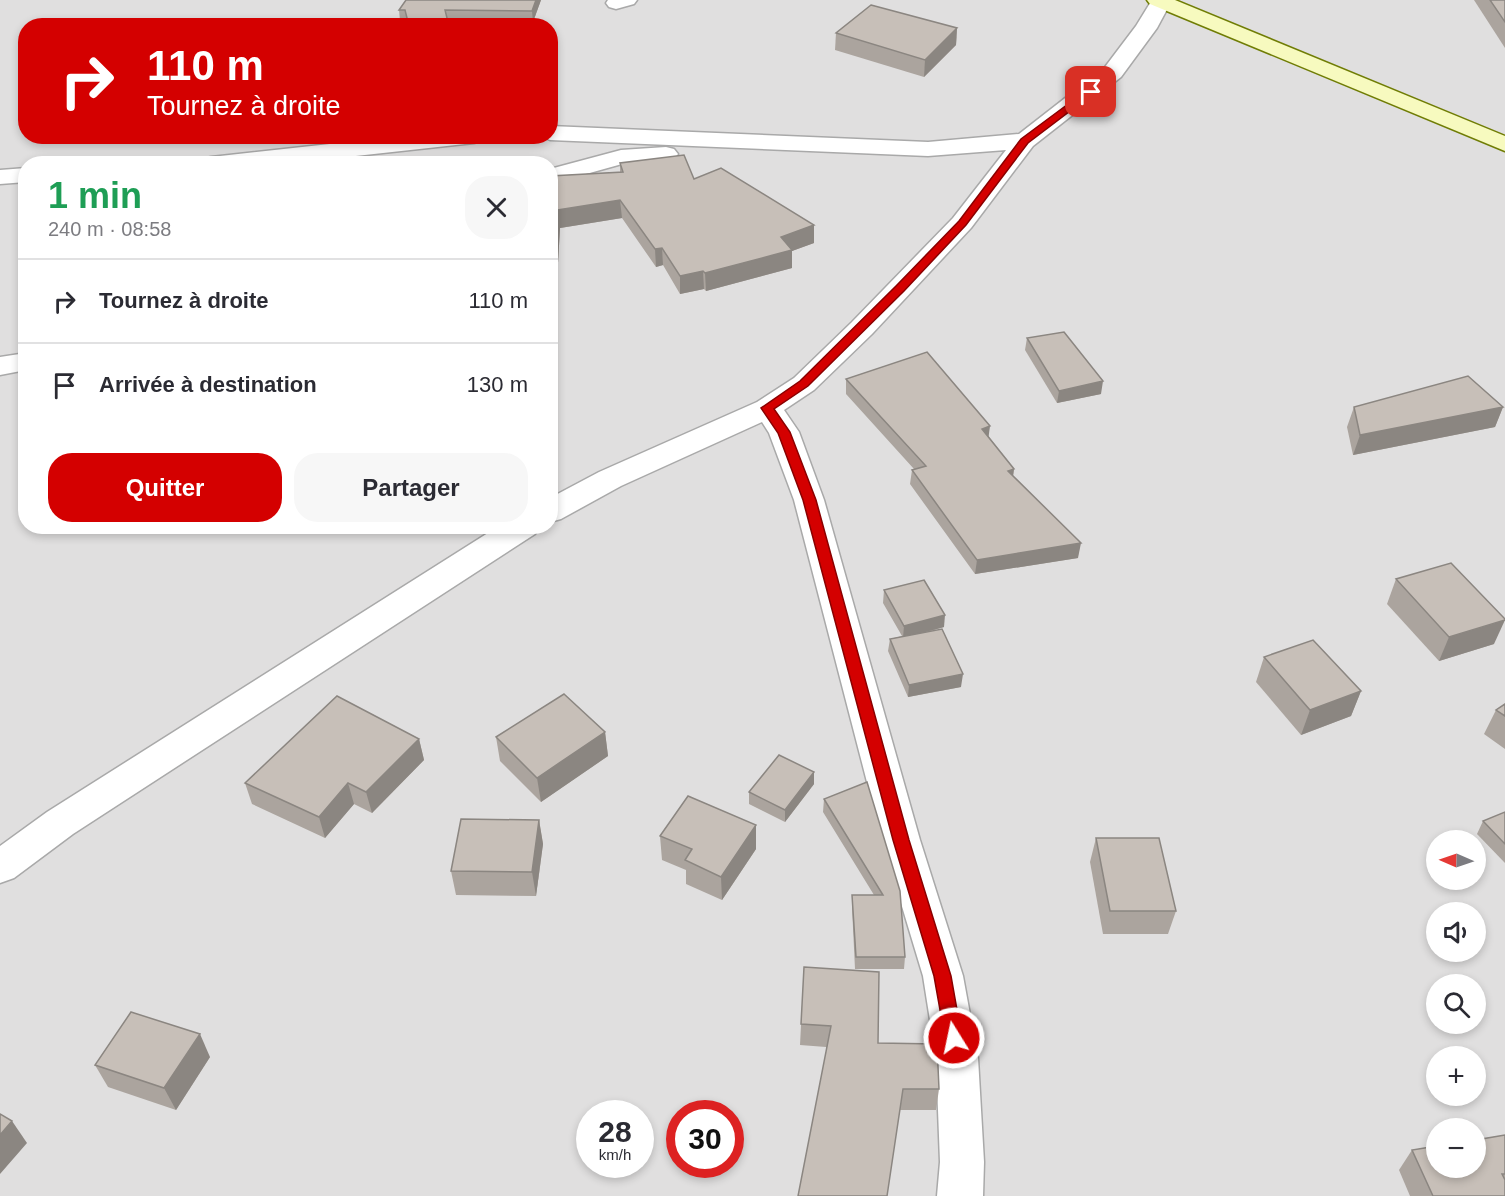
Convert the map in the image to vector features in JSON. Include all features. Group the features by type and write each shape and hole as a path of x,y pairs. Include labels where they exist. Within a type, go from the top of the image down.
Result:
{"street":[{"path":"558,508 610,479 767,408 804,384 962,223 1025,141 1113,72 1146,28 1159,1 1505,144"},
{"path":"558,133 693,137 928,149 1025,141"},
{"path":"286,156 399,144"},
{"path":"558,175 621,157 818,144"},
{"path":"0,177 18,176"},
{"path":"0,366 18,362"},
{"path":"767,408 784,432 809,500 901,840 943,976 957,1058 963,1162 960,1196"},
{"path":"0,867 80,810 510,534"}],"shaded area":[{"path":"0,0 1505,0 1505,1196 0,1196"}],"building":[{"path":"406,0 536,0 532,11 445,10 447,18 407,18 405,10 399,10"},
{"path":"1490,0 1505,0 1505,22"},
{"path":"871,5 957,28 925,60 836,33"},
{"path":"684,155 694,179 721,168 814,225 781,237 792,250 705,273 703,271 680,276 662,248 655,249 620,200 558,210 558,176 623,172 620,163"},
{"path":"1064,332 1103,381 1059,391 1027,338"},
{"path":"927,352 990,426 982,429 1014,469 1008,471 1081,543 977,560 912,470 926,466 846,379"},
{"path":"1468,376 1503,407 1360,435 1354,407"},
{"path":"1451,563 1505,620 1449,637 1396,579"},
{"path":"924,580 945,615 904,626 884,590"},
{"path":"942,629 963,674 909,685 890,639"},
{"path":"1313,640 1361,691 1310,710 1264,657"},
{"path":"564,694 605,732 537,778 496,737"},
{"path":"337,696 419,739 366,792 348,783 319,817 245,783"},
{"path":"1505,704 1505,716 1496,710"},
{"path":"779,755 814,772 785,810 749,792"},
{"path":"867,782 900,891 905,957 856,957 852,895 883,895 824,799"},
{"path":"688,796 756,825 721,877 685,860 692,849 660,836"},
{"path":"1505,812 1505,844 1483,821"},
{"path":"461,819 539,820 532,872 451,871"},
{"path":"1096,838 1159,838 1176,911 1110,911"},
{"path":"804,967 879,972 878,1043 937,1044 939,1089 903,1089 887,1196 798,1196 831,1026 801,1024"},
{"path":"131,1012 200,1034 164,1088 95,1065"},
{"path":"0,1114 12,1121 0,1135"},
{"path":"1505,1135 1505,1174 1502,1174 1505,1180 1505,1196 1433,1196 1412,1150 1426,1148 1426,1178 1486,1178 1486,1138"}],"route":[{"path":"954,1038 943,976 901,840 861,685 809,500 784,432 767,408 804,384 862,328 962,223 1025,141 1091,92"}]}
